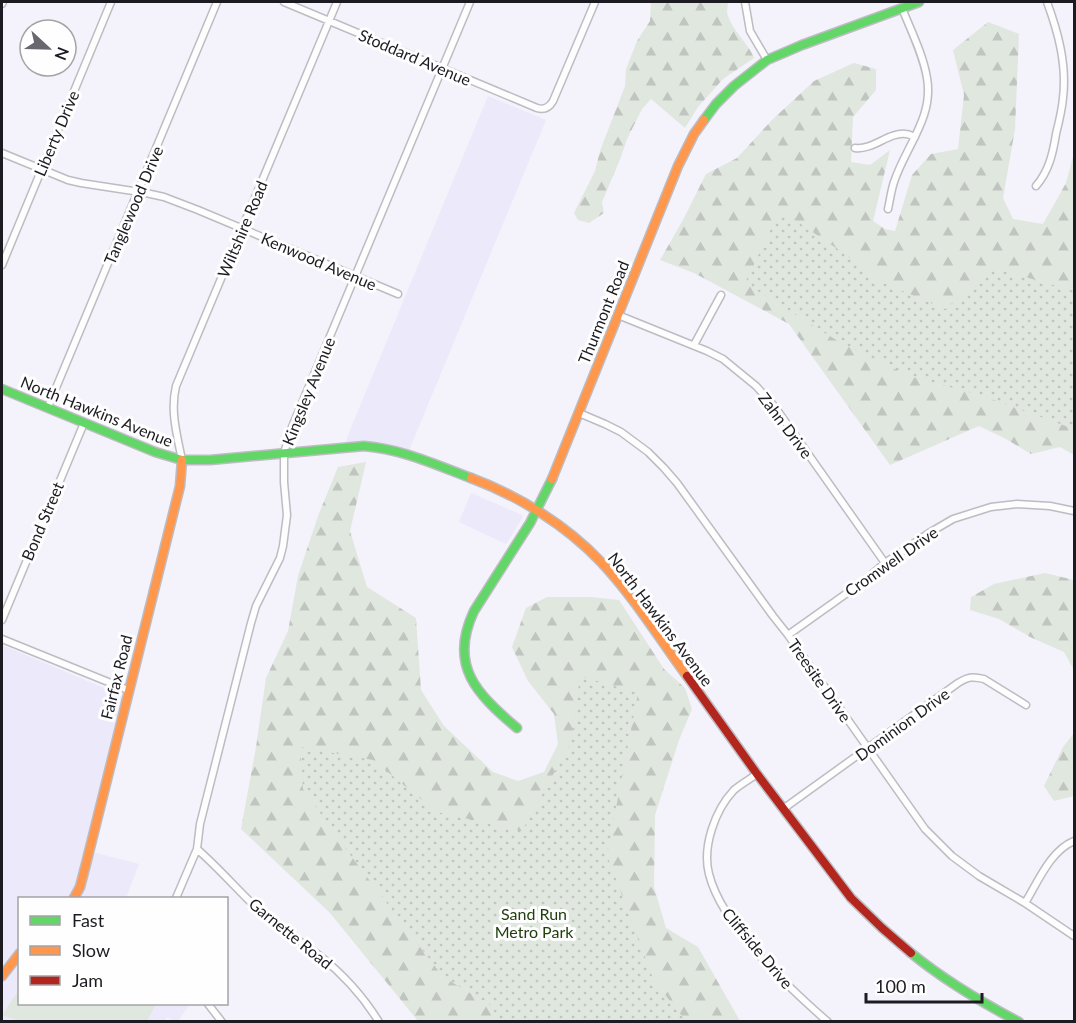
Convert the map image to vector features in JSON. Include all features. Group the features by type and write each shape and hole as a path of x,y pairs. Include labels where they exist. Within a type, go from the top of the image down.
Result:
{"street":[{"name":"Liberty Drive","path":"2,265 111,2"},
{"name":"Tanglewood Drive","path":"48,407 217,2"},
{"name":"Stoddard Avenue","path":"284,2 543,109 550,106 553,101 595,2"},
{"name":"Wiltshire Road","path":"182,460 174,417 173,404 176,386 337,2"},
{"name":"Kingsley Avenue","path":"176,897 197,849 200,824 256,606 275,569 283,546 287,516 284,453 292,427 470,2"},
{"path":"745,2 750,31 767,60"},
{"name":"Thurmont Road","path":"517,728 489,704 476,688 467,668 465,648 469,624 537,512 548,489 678,166 694,134 725,95 767,60 919,2"},
{"path":"1036,186 1044,177 1052,158 1064,98 1061,44 1047,2"},
{"path":"888,209 894,182 924,120 928,103 928,79 923,60 902,8"},
{"path":"855,148 872,146 897,135 906,134 915,137"},
{"name":"Kenwood Avenue","path":"2,153 64,179 164,197 398,294"},
{"path":"694,345 721,295"},
{"name":"Zahn Drive","path":"618,315 707,351 735,368 756,386 767,398 885,563"},
{"name":"North Hawkins Avenue","path":"2,389 155,452 182,460 364,446 388,449 406,453 484,483 537,512 581,544 622,586 757,774 851,898 915,956 980,1001 1018,1022"},
{"name":"Treesite Drive","path":"579,413 621,432 648,452 677,483 925,829 945,849 979,876 1074,936"},
{"name":"Bond Street","path":"2,620 84,423"},
{"name":"Fairfax Road","path":"74,897 83,876 180,486 182,460"},
{"name":"Cromwell Drive","path":"788,635 864,581 885,563 953,519 978,510 1030,504 1074,511"},
{"path":"2,639 128,690"},
{"name":"Dominion Drive","path":"783,809 968,677 984,679 1026,705"},
{"name":"Cliffside Drive","path":"757,774 735,790 715,818 710,831 707,852 708,872 725,912 757,952 798,995 828,1022"},
{"path":"1025,903 1058,852 1074,841"},
{"name":"Garnette Road","path":"197,849 265,916 348,980 365,1000 379,1022"},
{"path":"2,976 18,956"},
{"path":"209,1005 222,1022"}],"shaded area":[{"path":"488,96 546,120 408,453 344,448 348,435"},
{"path":"471,493 522,515 523,517 506,544 459,522"},
{"path":"2,645 123,696 84,850 139,864 126,897 18,897 18,1005 189,1005 178,1021 167,1017 164,1022 2,1021"}],"green space":[{"path":"651,2 728,2 727,13 730,21 754,58 723,79 698,107 685,128 651,99 642,109 627,139 602,202 604,213 589,223 578,220 574,213 595,171 600,151 625,86 626,69 637,41 650,21"},
{"path":"988,22 1019,34 1015,129 1003,198 1013,219 1043,224 1066,183 1074,153 1074,455 1060,447 1031,454 979,426 890,465 789,324 694,273 660,260 706,174 737,158 772,120 814,81 854,63 876,69 876,90 853,117 851,162 870,165 890,150 873,221 885,229 895,231 912,175 931,154 958,149 964,95 953,50"},
{"path":"780,210 842,252 879,281 945,309 994,268 1074,291 1074,429 983,396 909,376 841,343 745,283"},
{"path":"366,462 350,531 367,587 416,618 421,690 444,726 493,772 518,781 544,772 558,744 554,714 528,681 512,647 526,608 547,597 591,597 619,600 664,669 685,688 692,709 679,740 655,815 654,887 666,928 698,947 740,1021 418,1021 330,913 241,829 266,678 288,631 298,576 318,516 338,467"},
{"path":"1045,573 1074,580 1074,670 1064,652 1030,637 999,619 970,610 971,597 994,584"},
{"name":"Sand Run Metro Park","path":"580,676 638,693 607,855 654,981 686,1021 498,1021 492,1006 443,977 303,789 300,747 373,760 437,812 522,831 571,742"},
{"path":"1074,733 1074,796 1054,801 1044,786 1063,747"},
{"path":"18,991 18,1005 155,1005 147,1021 19,1021 2,1015"}],"traffic: fast":[{"path":"704,120 734,86 767,60 919,2"},
{"path":"2,389 155,452 182,460 210,460 364,446 405,454 471,478"},
{"path":"517,728 479,691 466,663 464,648 467,630 474,611 530,523 552,479"},
{"path":"911,953 963,990 1019,1022"}],"traffic: slow":[{"path":"552,479 678,166 694,134 704,120"},
{"path":"75,897 80,887 86,864 180,486 182,460"},
{"path":"471,478 524,503 573,536 601,562 624,589 687,676"},
{"path":"2,976 18,956"}],"traffic: jam":[{"path":"687,676 757,774 851,898 911,953"}]}
